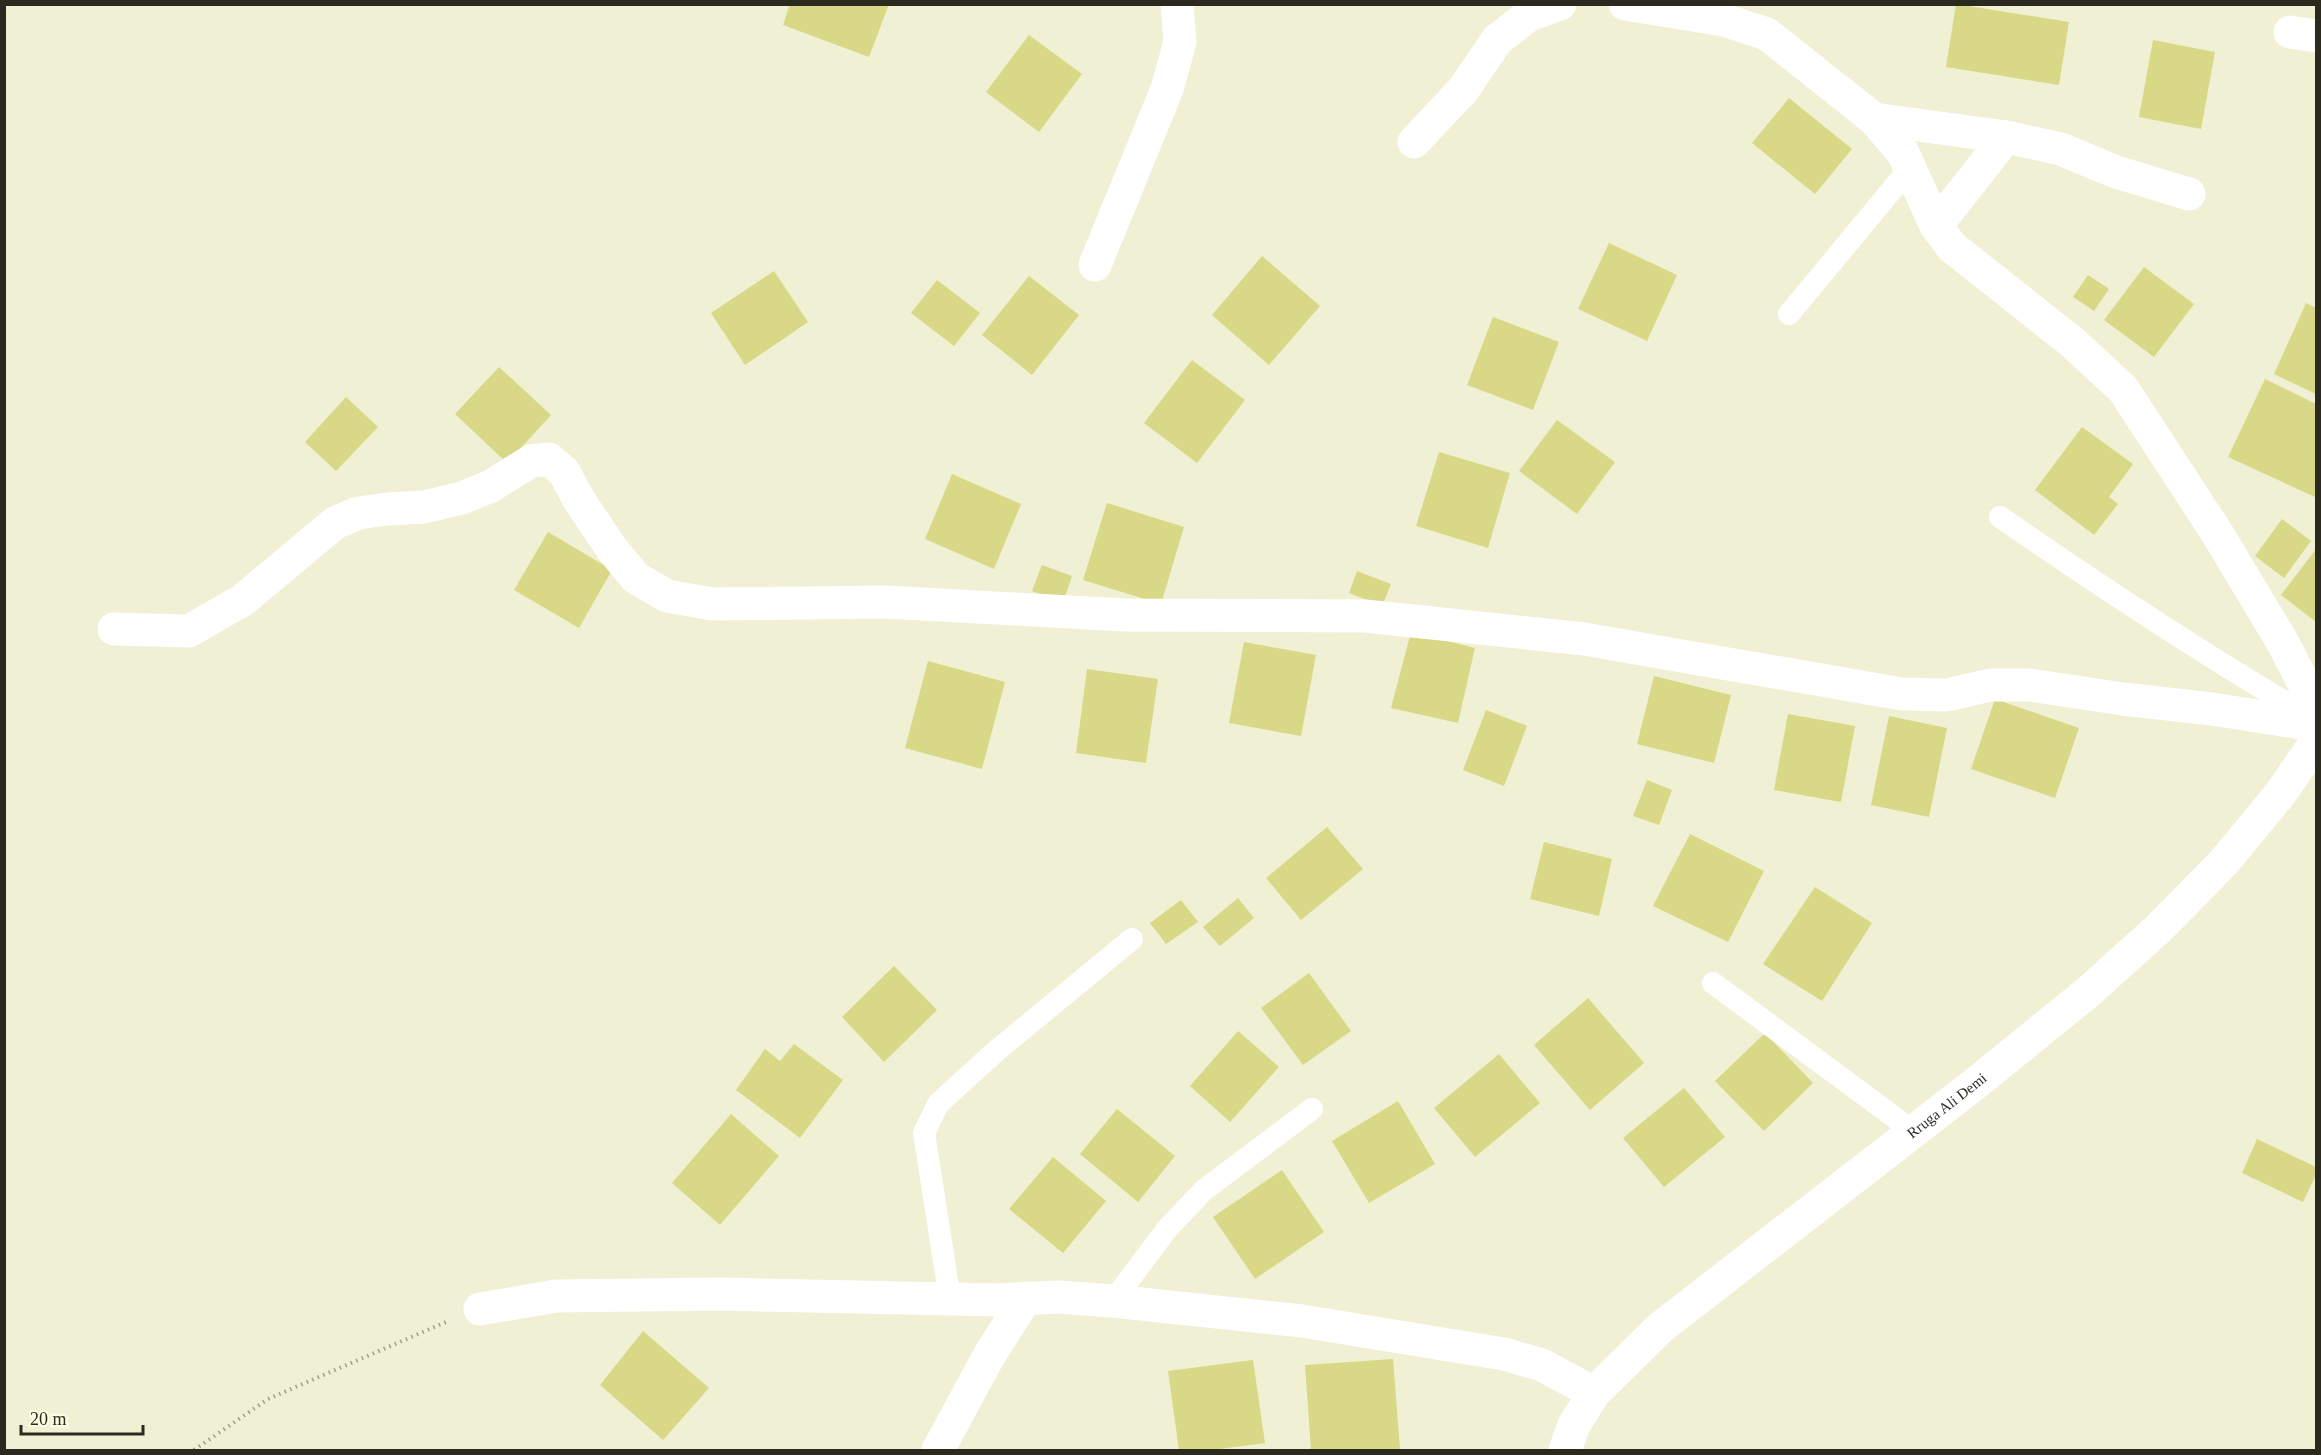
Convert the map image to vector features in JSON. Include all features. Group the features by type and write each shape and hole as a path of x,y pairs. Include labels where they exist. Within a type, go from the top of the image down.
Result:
{"street":[{"path":"1095,265 1167,88 1180,42 1177,4"},
{"path":"1414,142 1463,90 1497,40 1529,15 1560,4"},
{"path":"1625,4 1732,12 1767,34 1874,119 1903,153 1936,225 1952,247 2072,342 2123,389 2217,533 2283,643 2316,707"},
{"path":"1874,119 2006,137 2061,150 2116,172 2189,194"},
{"path":"1936,225 2006,137"},
{"path":"114,629 189,631 243,600 335,523 358,513 424,507 462,498 491,486 531,461 549,459 564,472 579,500 612,549 636,579 667,596 713,604 885,602 1125,615 1365,616 1584,639 1902,694 1947,695 1989,685 2030,685 2316,723"},
{"name":"Rruga Ali Demi","path":"1564,1450 1574,1425 1594,1393 1660,1328 2087,993 2157,929 2224,862 2280,794 2316,742"},
{"path":"480,1309 556,1296 721,1294 950,1299 1058,1297 1113,1300 1302,1322 1504,1354 1542,1365 1594,1393"},
{"path":"938,1450 990,1354 1026,1298"}],"lane":[{"path":"1789,314 1910,168"},
{"path":"2000,517 2151,621 2316,723"},
{"path":"950,1299 924,1133 938,1104 995,1052 1132,939"},
{"path":"1713,983 1913,1131"},
{"path":"1113,1300 1167,1229 1204,1190 1312,1109"}],"path":[{"path":"194,1450 268,1400 480,1309"}],"building":[{"path":"790,4 889,4 869,57 783,25"},
{"path":"1956,4 2069,22 2059,85 1946,67"},
{"path":"1029,35 1082,74 1039,132 986,92"},
{"path":"2153,40 2215,52 2201,129 2139,117"},
{"path":"1789,98 1852,149 1815,194 1752,143"},
{"path":"1609,243 1677,275 1647,341 1578,309"},
{"path":"1262,256 1320,306 1269,365 1212,315"},
{"path":"2144,267 2194,304 2154,357 2104,320"},
{"path":"774,271 808,322 745,365 711,313"},
{"path":"2088,275 2109,289 2094,311 2073,297"},
{"path":"1029,276 1079,315 1032,375 982,335"},
{"path":"937,280 980,313 954,346 911,313"},
{"path":"2306,303 2316,308 2316,394 2274,374"},
{"path":"1493,317 1559,342 1533,410 1467,385"},
{"path":"1192,360 1245,400 1197,463 1144,423"},
{"path":"499,367 551,415 507,463 455,414"},
{"path":"2265,379 2316,404 2315,497 2228,457"},
{"path":"346,397 378,427 336,471 305,442"},
{"path":"1557,420 1615,462 1577,514 1519,471"},
{"path":"2082,427 2133,464 2109,497 2118,504 2094,535 2035,490"},
{"path":"1439,452 1510,473 1488,548 1416,526"},
{"path":"952,474 1021,504 994,569 925,539"},
{"path":"1107,503 1184,527 1161,604 1083,580"},
{"path":"2282,519 2311,541 2284,578 2255,556"},
{"path":"548,532 612,570 579,628 514,590"},
{"path":"2316,549 2316,622 2281,595"},
{"path":"1042,565 1072,576 1063,603 1032,591"},
{"path":"1357,571 1391,584 1382,606 1349,593"},
{"path":"1411,632 1475,648 1458,723 1391,708"},
{"path":"1244,642 1316,655 1301,736 1229,723"},
{"path":"928,661 1005,682 982,769 905,748"},
{"path":"1087,669 1158,679 1146,763 1076,753"},
{"path":"1654,676 1731,695 1714,763 1637,744"},
{"path":"1995,699 2079,728 2055,798 1971,769"},
{"path":"1486,710 1527,726 1504,786 1463,770"},
{"path":"1788,714 1855,726 1841,802 1774,790"},
{"path":"1889,716 1947,728 1929,817 1871,805"},
{"path":"1647,780 1672,790 1659,825 1633,816"},
{"path":"1327,827 1363,869 1301,920 1266,878"},
{"path":"1690,834 1764,871 1728,942 1653,906"},
{"path":"1544,842 1612,859 1599,916 1530,899"},
{"path":"1815,887 1872,923 1822,1001 1763,964"},
{"path":"1238,898 1254,918 1220,946 1203,927"},
{"path":"1181,900 1198,922 1166,944 1150,923"},
{"path":"894,966 937,1010 884,1062 842,1017"},
{"path":"1309,973 1351,1031 1303,1065 1261,1008"},
{"path":"1588,998 1644,1063 1590,1110 1534,1045"},
{"path":"1238,1031 1279,1067 1230,1122 1190,1086"},
{"path":"1765,1033 1813,1083 1764,1131 1715,1081"},
{"path":"794,1044 843,1080 800,1138 736,1090 765,1049 780,1061"},
{"path":"1499,1054 1540,1103 1475,1157 1434,1108"},
{"path":"1684,1088 1725,1137 1664,1187 1623,1138"},
{"path":"1398,1101 1435,1164 1369,1203 1332,1141"},
{"path":"1117,1109 1175,1156 1138,1202 1080,1154"},
{"path":"731,1114 779,1156 720,1225 672,1183"},
{"path":"2257,1139 2316,1167 2316,1175 2303,1202 2242,1173"},
{"path":"1053,1157 1106,1201 1063,1253 1009,1209"},
{"path":"1282,1170 1324,1232 1255,1279 1213,1217"},
{"path":"643,1331 709,1388 663,1440 600,1385"},
{"path":"1393,1359 1400,1449 1311,1450 1305,1365"},
{"path":"1253,1360 1265,1443 1212,1450 1179,1450 1168,1371"}]}
